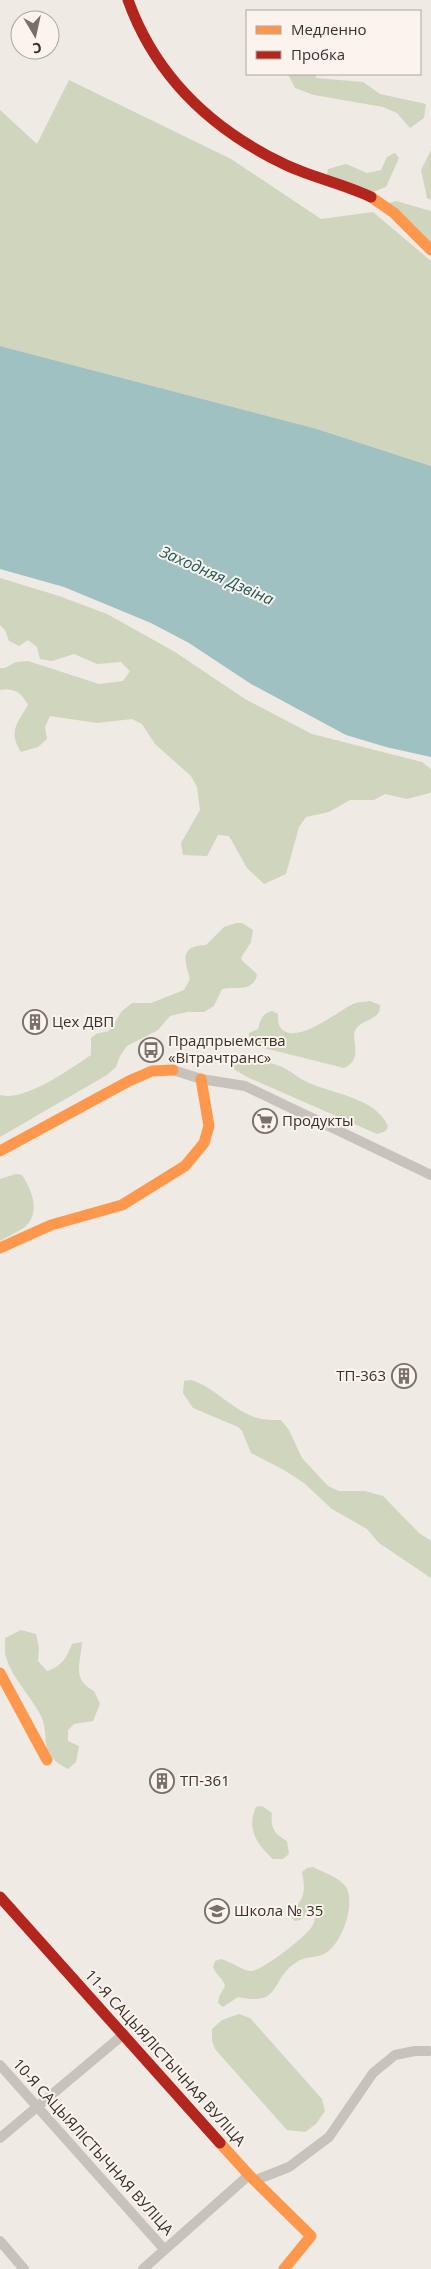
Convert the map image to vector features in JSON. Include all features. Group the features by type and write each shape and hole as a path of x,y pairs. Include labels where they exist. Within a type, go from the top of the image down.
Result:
{"street":[{"path":"128,0 133,21 149,50 182,91 221,126 286,164 382,203 431,250"},
{"path":"0,1151 129,1081 152,1071 173,1070 201,1079 245,1086 431,1175"},
{"path":"0,1248 51,1225 122,1205 185,1166 204,1143 209,1126 201,1079"},
{"path":"0,1673 47,1760"},
{"name":"11-Я САЦЫЯЛІСТЫЧНАЯ ВУЛІЦА","path":"0,1897 253,2177 312,2236 284,2269"},
{"path":"0,2138 124,2034"},
{"path":"143,2269 164,2249 253,2177 289,2167 329,2137 373,2073 395,2055 414,2051 429,2052"},
{"name":"10-Я САЦЫЯЛІСТЫЧНАЯ ВУЛІЦА","path":"0,2065 164,2249"},
{"path":"0,2241 24,2269"}],"green space":[{"path":"288,75 316,75 316,78 363,82 380,94 426,104 424,118 410,128 397,113 383,107 314,95 295,88"},
{"path":"69,80 231,159 321,219 373,212 431,261 431,466 317,429 0,346 0,110 37,144"},
{"path":"431,150 431,200 427,198 421,170"},
{"path":"395,153 399,158 386,187 373,192 327,177 328,169 346,164 367,173 381,170 387,157"},
{"path":"396,201 431,211 431,246 389,203"},
{"path":"0,578 59,596 107,614 175,652 245,699 312,734 422,762 431,769 431,791 430,793 407,799 385,794 374,800 350,800 329,812 306,817 299,827 286,874 264,884 247,868 229,836 218,835 207,856 183,855 181,843 200,810 197,787 191,776 155,744 142,724 132,719 97,723 50,716 45,727 47,739 38,747 21,752 15,738 15,728 28,705 23,697 14,690 0,690 0,668 5,668 16,662 28,661 99,684 123,681 130,671 121,662 97,664 74,654 52,661 40,659 37,647 28,640 19,646 9,641 5,630 0,625"},
{"path":"242,923 253,930 251,942 241,958 257,975 252,984 243,988 222,989 214,1006 204,1012 187,1012 170,1016 158,1030 127,1046 120,1056 116,1067 107,1075 0,1137 0,1095 22,1094 34,1089 60,1076 91,1055 91,1038 96,1034 109,1031 122,1011 132,1003 151,1003 184,990 190,979 186,965 188,951 198,946 206,945 224,927"},
{"path":"370,1001 380,1005 380,1010 375,1017 359,1025 356,1029 354,1033 354,1059 344,1068 260,1047 249,1040 249,1033 258,1029 262,1017 272,1011 278,1014 279,1025 285,1032 293,1033 315,1027 353,1004"},
{"path":"238,1059 248,1059 280,1066 307,1082 363,1102 382,1116 388,1126 386,1131 377,1134 247,1077 232,1068 232,1062"},
{"path":"16,1174 22,1175 32,1194 33,1215 25,1227 0,1241 0,1179"},
{"path":"191,1380 209,1389 242,1412 251,1416 261,1419 281,1420 289,1430 302,1458 328,1486 339,1491 365,1491 383,1496 419,1533 431,1541 431,1578 379,1543 367,1529 332,1509 304,1483 251,1453 242,1431 238,1427 193,1408 183,1393 184,1381"},
{"path":"21,1630 36,1634 39,1648 38,1661 47,1671 63,1661 72,1644 82,1642 79,1664 80,1676 82,1681 94,1691 100,1704 93,1721 74,1724 68,1730 68,1741 79,1746 76,1762 68,1769 51,1757 46,1744 45,1730 40,1714 12,1672 6,1657 5,1638"},
{"path":"262,1806 272,1813 272,1826 276,1833 287,1841 289,1854 283,1859 273,1859 262,1848 255,1836 252,1822 253,1815 256,1807"},
{"path":"313,1867 340,1881 346,1887 349,1894 346,1923 337,1941 326,1953 300,1960 288,1969 269,1995 252,1999 238,1997 223,2007 218,2003 225,1986 213,1967 215,1961 221,1959 250,1971 255,1970 282,1954 307,1933 314,1923 314,1914 309,1912 300,1920 295,1921 291,1917 304,1892 302,1872 307,1868"},
{"path":"239,2014 250,2018 322,2099 325,2111 316,2124 305,2132 287,2130 215,2049 212,2041 212,2029 222,2020"}],"water":[{"name":"Заходняя Дзвіна","path":"0,346 317,429 431,466 431,757 386,747 346,735 251,684 189,643 151,623 64,587 0,569"}],"traffic: slow":[{"path":"371,197 394,213 431,250"},
{"path":"0,1151 129,1081 152,1071 173,1070"},
{"path":"0,1248 51,1225 122,1205 185,1166 204,1143 209,1126 201,1079"},
{"path":"0,1673 47,1760"},
{"path":"220,2143 249,2175 311,2236 284,2269"}],"traffic: jam":[{"path":"128,0 154,54 190,99 211,118 259,151 286,165 371,197"},
{"path":"0,1897 220,2143"}],"place":[{"name":"Цех ДВП","path":"35,1022"},
{"name":"Прадпрыемства «Вітрачтранс»","path":"151,1050"},
{"name":"Продукты","path":"265,1121"},
{"name":"ТП-363","path":"404,1376"},
{"name":"ТП-361","path":"162,1781"},
{"name":"Школа № 35","path":"217,1911"}]}
